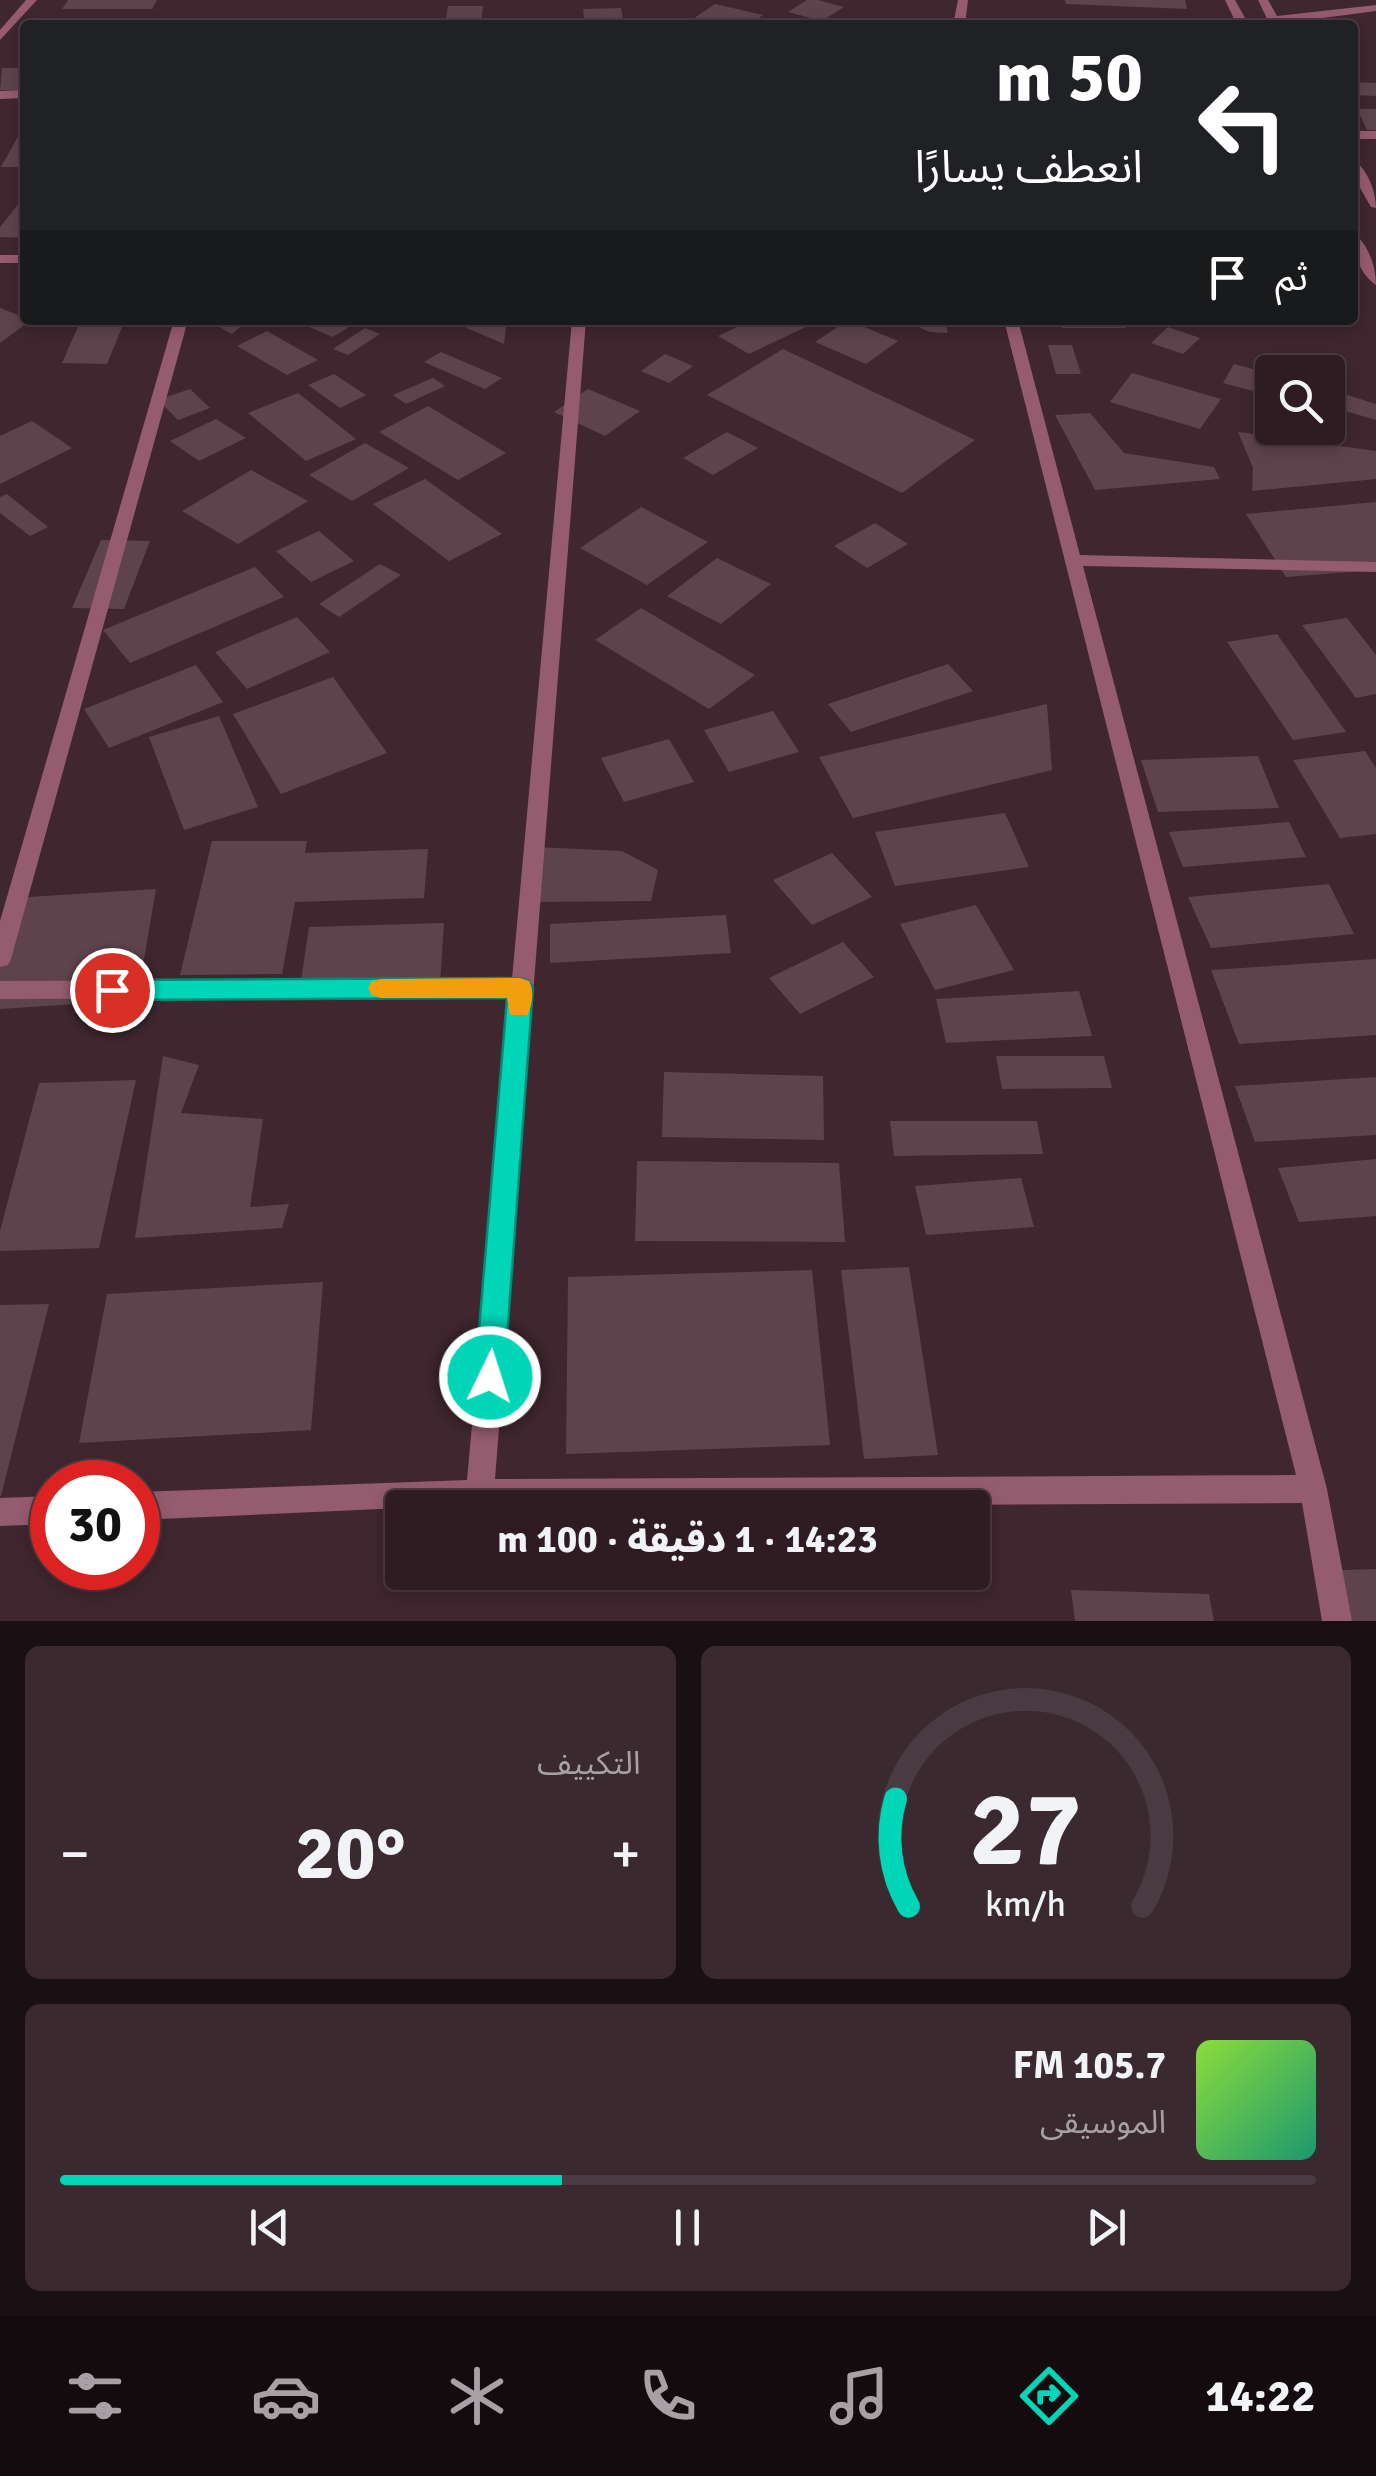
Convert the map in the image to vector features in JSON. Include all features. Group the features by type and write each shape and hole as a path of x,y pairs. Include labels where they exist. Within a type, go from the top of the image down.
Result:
{"street":[{"path":"0,37 32,0"},
{"path":"1295,20 1376,8"},
{"path":"1358,172 1376,204"},
{"path":"1358,247 1376,281"},
{"path":"0,960 180,325"},
{"path":"480,1490 579,325"},
{"path":"1012,325 1313,1489 1337,1621"},
{"path":"1073,560 1376,567"},
{"path":"0,990 520,988"},
{"path":"990,1491 1313,1489"},
{"path":"160,1505 385,1497"},
{"path":"0,1512 30,1511"}],"building":[{"path":"68,0 157,0 152,9 62,9"},
{"path":"807,0 844,7 824,20 788,12"},
{"path":"1065,0 1185,0 1187,9 1066,4"},
{"path":"715,4 763,15 756,20 691,20"},
{"path":"448,6 483,6 481,20 446,20"},
{"path":"621,8 623,20 584,20 583,9"},
{"path":"2,68 20,68 20,90 0,90"},
{"path":"1358,82 1376,83 1376,96 1358,95"},
{"path":"1358,109 1376,109 1376,130 1367,130"},
{"path":"20,133 20,167 1,167"},
{"path":"20,202 20,238 0,237 0,227"},
{"path":"0,308 20,316 20,325 24,325 0,343"},
{"path":"79,325 123,325 107,364 62,363"},
{"path":"216,325 242,325 232,334"},
{"path":"312,325 352,325 333,337 309,327"},
{"path":"460,325 506,325 504,344"},
{"path":"741,325 808,326 749,354 718,336"},
{"path":"840,325 860,325 898,341 866,364 815,342"},
{"path":"914,325 946,325 948,333 930,332"},
{"path":"1061,325 1126,328 1062,328"},
{"path":"1168,327 1200,338 1183,354 1151,343"},
{"path":"365,328 380,334 348,355 333,349"},
{"path":"267,331 318,360 287,375 237,346"},
{"path":"1048,345 1072,345 1081,374 1056,374"},
{"path":"783,349 975,440 902,493 707,395"},
{"path":"441,352 502,378 485,389 424,362"},
{"path":"665,354 693,366 669,383 641,371"},
{"path":"1234,364 1255,370 1255,391 1223,383"},
{"path":"1132,373 1221,399 1200,429 1110,402"},
{"path":"334,374 366,395 340,408 308,385"},
{"path":"433,378 445,386 406,404 393,395"},
{"path":"190,389 210,408 178,420 158,400"},
{"path":"588,389 640,411 605,436 554,412"},
{"path":"298,393 356,439 306,461 248,413"},
{"path":"1345,394 1376,404 1376,420 1345,411"},
{"path":"428,406 506,453 458,480 379,432"},
{"path":"1090,413 1124,453 1214,467 1220,479 1095,490 1055,415"},
{"path":"216,419 246,438 199,461 170,441"},
{"path":"32,421 72,448 0,484 0,436"},
{"path":"727,432 758,448 713,475 683,458"},
{"path":"1238,432 1255,434 1255,445 1332,445 1376,451 1376,479 1252,491 1253,468"},
{"path":"365,443 409,468 352,501 309,475"},
{"path":"251,470 308,501 238,544 182,511"},
{"path":"425,479 502,534 449,561 373,504"},
{"path":"7,494 48,527 30,536 0,513 0,497"},
{"path":"1376,502 1376,570 1286,577 1246,514"},
{"path":"641,507 708,542 647,585 580,548"},
{"path":"875,523 908,544 867,568 834,546"},
{"path":"319,531 354,561 311,582 276,551"},
{"path":"101,540 150,541 124,609 72,608"},
{"path":"717,558 771,584 721,624 667,596"},
{"path":"380,564 401,575 339,617 319,604"},
{"path":"255,567 284,597 130,663 103,630"},
{"path":"641,608 755,675 709,709 595,640"},
{"path":"297,617 330,652 247,689 215,652"},
{"path":"1347,618 1376,655 1376,694 1356,698 1302,625"},
{"path":"1277,634 1346,732 1293,740 1227,642"},
{"path":"948,664 973,691 851,732 828,704"},
{"path":"196,665 223,702 109,748 84,709"},
{"path":"333,677 387,753 281,794 233,714"},
{"path":"1047,704 1052,770 853,818 819,757"},
{"path":"773,711 799,752 729,772 704,730"},
{"path":"219,716 258,807 184,830 149,737"},
{"path":"669,739 694,782 624,802 601,758"},
{"path":"1365,751 1376,768 1376,834 1340,838 1293,760"},
{"path":"1258,756 1279,808 1158,812 1141,760"},
{"path":"1005,813 1029,867 895,886 875,832"},
{"path":"1289,822 1306,857 1183,867 1169,832"},
{"path":"212,841 307,841 305,853 428,849 424,898 295,902 282,974 180,975"},
{"path":"536,847 622,851 658,870 651,901 534,902"},
{"path":"832,853 872,897 812,925 773,880"},
{"path":"1329,884 1354,934 1211,948 1188,897"},
{"path":"156,889 137,1000 0,1009 0,950 13,898"},
{"path":"976,905 1014,970 935,990 900,924"},
{"path":"726,915 731,953 550,963 550,924"},
{"path":"444,923 440,984 300,988 309,927"},
{"path":"843,942 874,977 800,1014 769,978"},
{"path":"1376,959 1376,1035 1239,1044 1211,970"},
{"path":"1079,991 1092,1036 946,1043 936,999"},
{"path":"163,1056 199,1065 181,1113 263,1119 250,1207 289,1204 282,1228 135,1238"},
{"path":"996,1056 1104,1056 1112,1088 1002,1089"},
{"path":"664,1072 823,1076 824,1140 662,1137"},
{"path":"1376,1077 1376,1135 1255,1142 1235,1086"},
{"path":"136,1080 99,1248 0,1251 0,1231 39,1083"},
{"path":"890,1121 1037,1121 1043,1154 894,1156"},
{"path":"1376,1159 1376,1216 1299,1222 1278,1168"},
{"path":"637,1161 839,1163 845,1242 635,1241"},
{"path":"1021,1178 1034,1227 926,1235 915,1186"},
{"path":"909,1267 938,1455 864,1459 841,1270"},
{"path":"812,1270 830,1445 566,1454 568,1277"},
{"path":"323,1282 311,1430 79,1443 107,1294"},
{"path":"49,1304 1,1496 0,1496 0,1305"},
{"path":"1376,1569 1376,1621 1332,1621 1318,1571"},
{"path":"1071,1590 1209,1594 1214,1621 1075,1621"}],"slow traffic":[{"path":"381,988 520,988 518,1008"}],"route":[{"path":"112,990 520,988 490,1377"}]}
